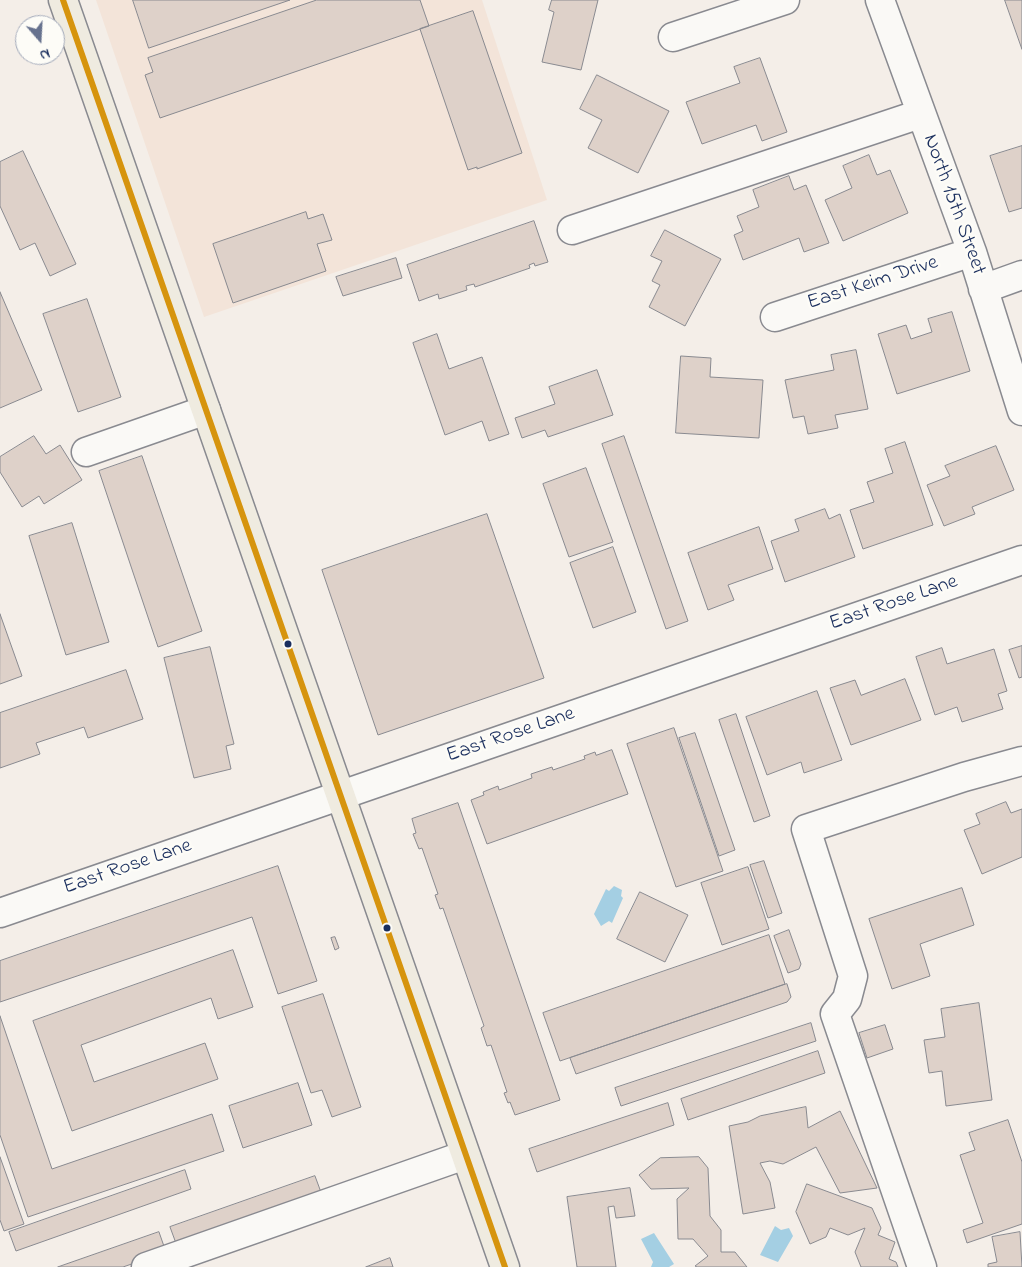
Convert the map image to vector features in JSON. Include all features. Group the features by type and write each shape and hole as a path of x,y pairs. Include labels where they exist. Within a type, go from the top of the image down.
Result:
{"main road":[{"path":"62,0 504,1267"}],"street":[{"path":"673,37 785,0"},
{"name":"North 15th Street","path":"880,0 920,114 972,252 1022,411"},
{"path":"572,230 920,114"},
{"name":"East Keim Drive","path":"775,317 972,252"},
{"path":"983,289 1022,275"},
{"path":"86,452 206,410"},
{"name":"East Rose Lane","path":"0,913 1022,560"},
{"path":"922,1267 836,1014 846,999 853,976 806,829 964,777 1022,761"},
{"path":"146,1267 465,1155"}],"shaded area":[{"path":"96,0 482,0 547,200 204,317"}],"water":[{"path":"614,886 622,890 621,896 623,898 612,923 609,921 601,926 594,914 606,889 609,891"},
{"path":"775,1226 781,1230 789,1228 793,1236 778,1262 760,1255"},
{"path":"654,1233 674,1264 669,1267 651,1267 653,1262 641,1239"}],"building":[{"path":"133,0 290,0 149,48"},
{"path":"317,0 420,0 429,26 160,118 145,75 153,72 148,58"},
{"path":"552,0 598,0 581,70 542,62 554,12 549,10"},
{"path":"1005,0 1022,0 1022,49"},
{"path":"473,11 522,153 477,169 477,167 468,170 420,29"},
{"path":"760,58 787,132 762,141 756,125 702,144 686,102 740,83 734,67"},
{"path":"597,75 669,111 638,173 588,148 602,120 580,109"},
{"path":"1022,146 1022,208 1009,212 990,156"},
{"path":"23,151 76,264 50,276 35,243 20,250 0,206 0,162"},
{"path":"869,155 877,175 890,170 908,213 843,241 825,200 852,188 843,166"},
{"path":"789,176 794,190 806,185 829,243 804,252 799,238 743,260 734,235 743,231 737,216 759,207 753,190"},
{"path":"306,212 308,219 323,214 332,240 317,244 326,271 233,303 213,244"},
{"path":"534,221 548,262 535,266 534,263 529,265 530,268 475,287 474,284 466,286 467,290 439,299 438,294 419,301 407,265"},
{"path":"665,230 721,259 685,326 649,307 660,285 652,281 662,261 651,256"},
{"path":"396,258 402,278 343,296 336,277"},
{"path":"0,292 42,390 0,408"},
{"path":"87,299 121,397 78,412 43,314"},
{"path":"952,312 970,371 897,394 878,334 906,325 911,339 932,332 928,319"},
{"path":"437,334 449,369 482,357 509,434 489,441 482,421 445,435 413,343"},
{"path":"856,350 868,409 835,415 838,428 808,434 804,416 793,418 785,380 834,370 831,355"},
{"path":"681,356 711,358 710,377 763,380 759,438 676,433"},
{"path":"597,370 613,415 548,437 545,430 522,438 515,418 555,404 549,387"},
{"path":"34,436 46,454 60,445 82,480 44,504 39,496 22,507 0,472 0,457"},
{"path":"624,436 688,621 666,629 602,444"},
{"path":"905,442 933,525 863,549 850,510 874,502 867,482 893,473 885,449"},
{"path":"996,446 1014,490 972,507 975,514 944,526 927,485 950,476 945,466"},
{"path":"142,456 202,631 158,647 99,471"},
{"path":"586,468 613,542 569,557 543,484"},
{"path":"825,509 829,519 840,514 855,557 785,582 771,541 799,531 795,520"},
{"path":"487,514 544,678 378,735 322,570"},
{"path":"72,523 109,642 66,655 29,536"},
{"path":"759,527 773,569 728,585 734,600 708,610 688,553"},
{"path":"613,547 636,612 593,628 570,563"},
{"path":"0,614 22,676 0,684"},
{"path":"1022,646 1022,677 1019,678 1009,650"},
{"path":"210,647 234,744 226,746 231,769 194,778 164,658"},
{"path":"942,648 947,664 994,649 1007,691 998,694 1003,709 962,722 957,707 935,715 916,657"},
{"path":"126,670 143,719 88,738 84,727 36,743 40,754 0,768 0,713"},
{"path":"905,679 921,720 851,745 830,688 855,680 861,695"},
{"path":"817,691 842,760 804,773 801,762 767,775 746,717"},
{"path":"736,714 770,816 754,822 719,720"},
{"path":"674,728 723,871 676,887 627,744"},
{"path":"695,733 735,850 719,856 679,738"},
{"path":"612,750 628,794 487,844 471,800 484,795 483,792 498,786 499,790 532,778 531,774 552,767 553,770 585,759 584,756 595,752 596,755"},
{"path":"1006,802 1011,813 1022,809 1022,857 982,874 964,830 980,824 976,814"},
{"path":"458,803 560,1100 515,1115 504,1093 507,1092 491,1045 487,1046 481,1028 484,1026 443,908 440,909 435,895 438,894 422,848 419,849 413,834 416,833 412,819"},
{"path":"764,861 782,913 768,918 750,865"},
{"path":"278,866 317,981 278,994 252,917 0,1002 0,961"},
{"path":"748,867 769,929 722,945 701,883"},
{"path":"962,888 974,925 920,944 930,976 892,989 869,919"},
{"path":"640,892 688,915 665,962 617,939"},
{"path":"789,930 801,964 799,969 788,973 774,936"},
{"path":"769,935 785,984 560,1061 543,1013"},
{"path":"335,937 339,948 335,950 331,938"},
{"path":"233,950 253,1007 218,1019 211,998 81,1045 94,1082 205,1043 218,1079 72,1131 33,1021"},
{"path":"787,984 791,997 787,1002 576,1074 570,1058"},
{"path":"323,994 361,1107 332,1117 322,1090 311,1093 282,1007"},
{"path":"979,1003 992,1100 946,1106 942,1071 929,1073 924,1040 945,1037 941,1009"},
{"path":"0,1016 52,1169 212,1114 224,1151 28,1217 0,1135"},
{"path":"811,1023 816,1041 621,1106 615,1088"},
{"path":"885,1025 893,1049 867,1058 859,1033"},
{"path":"818,1051 825,1073 688,1120 681,1099"},
{"path":"298,1083 312,1125 243,1148 229,1106"},
{"path":"668,1103 674,1125 537,1172 529,1149"},
{"path":"806,1107 808,1128 840,1111 877,1188 840,1193 816,1147 783,1164 770,1161 760,1163 770,1182 775,1208 743,1214 729,1126 748,1122 760,1116"},
{"path":"1008,1120 1022,1162 1022,1224 967,1243 963,1230 983,1223 960,1155 975,1150 969,1133"},
{"path":"0,1157 24,1224 4,1231 0,1220"},
{"path":"699,1157 708,1168 710,1216 721,1230 721,1252 735,1252 747,1267 695,1266 708,1256 693,1239 678,1239 677,1199 689,1188 651,1189 639,1175 660,1158"},
{"path":"185,1170 191,1189 16,1251 9,1232"},
{"path":"315,1176 322,1195 177,1246 170,1227"},
{"path":"807,1184 872,1208 881,1228 878,1235 895,1242 889,1259 896,1262 898,1267 861,1267 855,1252 865,1228 848,1235 830,1228 826,1237 810,1244 796,1212"},
{"path":"630,1188 635,1216 616,1218 614,1206 608,1207 616,1267 577,1267 567,1197"},
{"path":"159,1232 166,1252 123,1267 58,1267"},
{"path":"1020,1232 1022,1267 988,1267 988,1264 997,1262 992,1237"},
{"path":"390,1258 393,1267 366,1267"}],"transit line":[{"path":"63,0 505,1267"}]}
